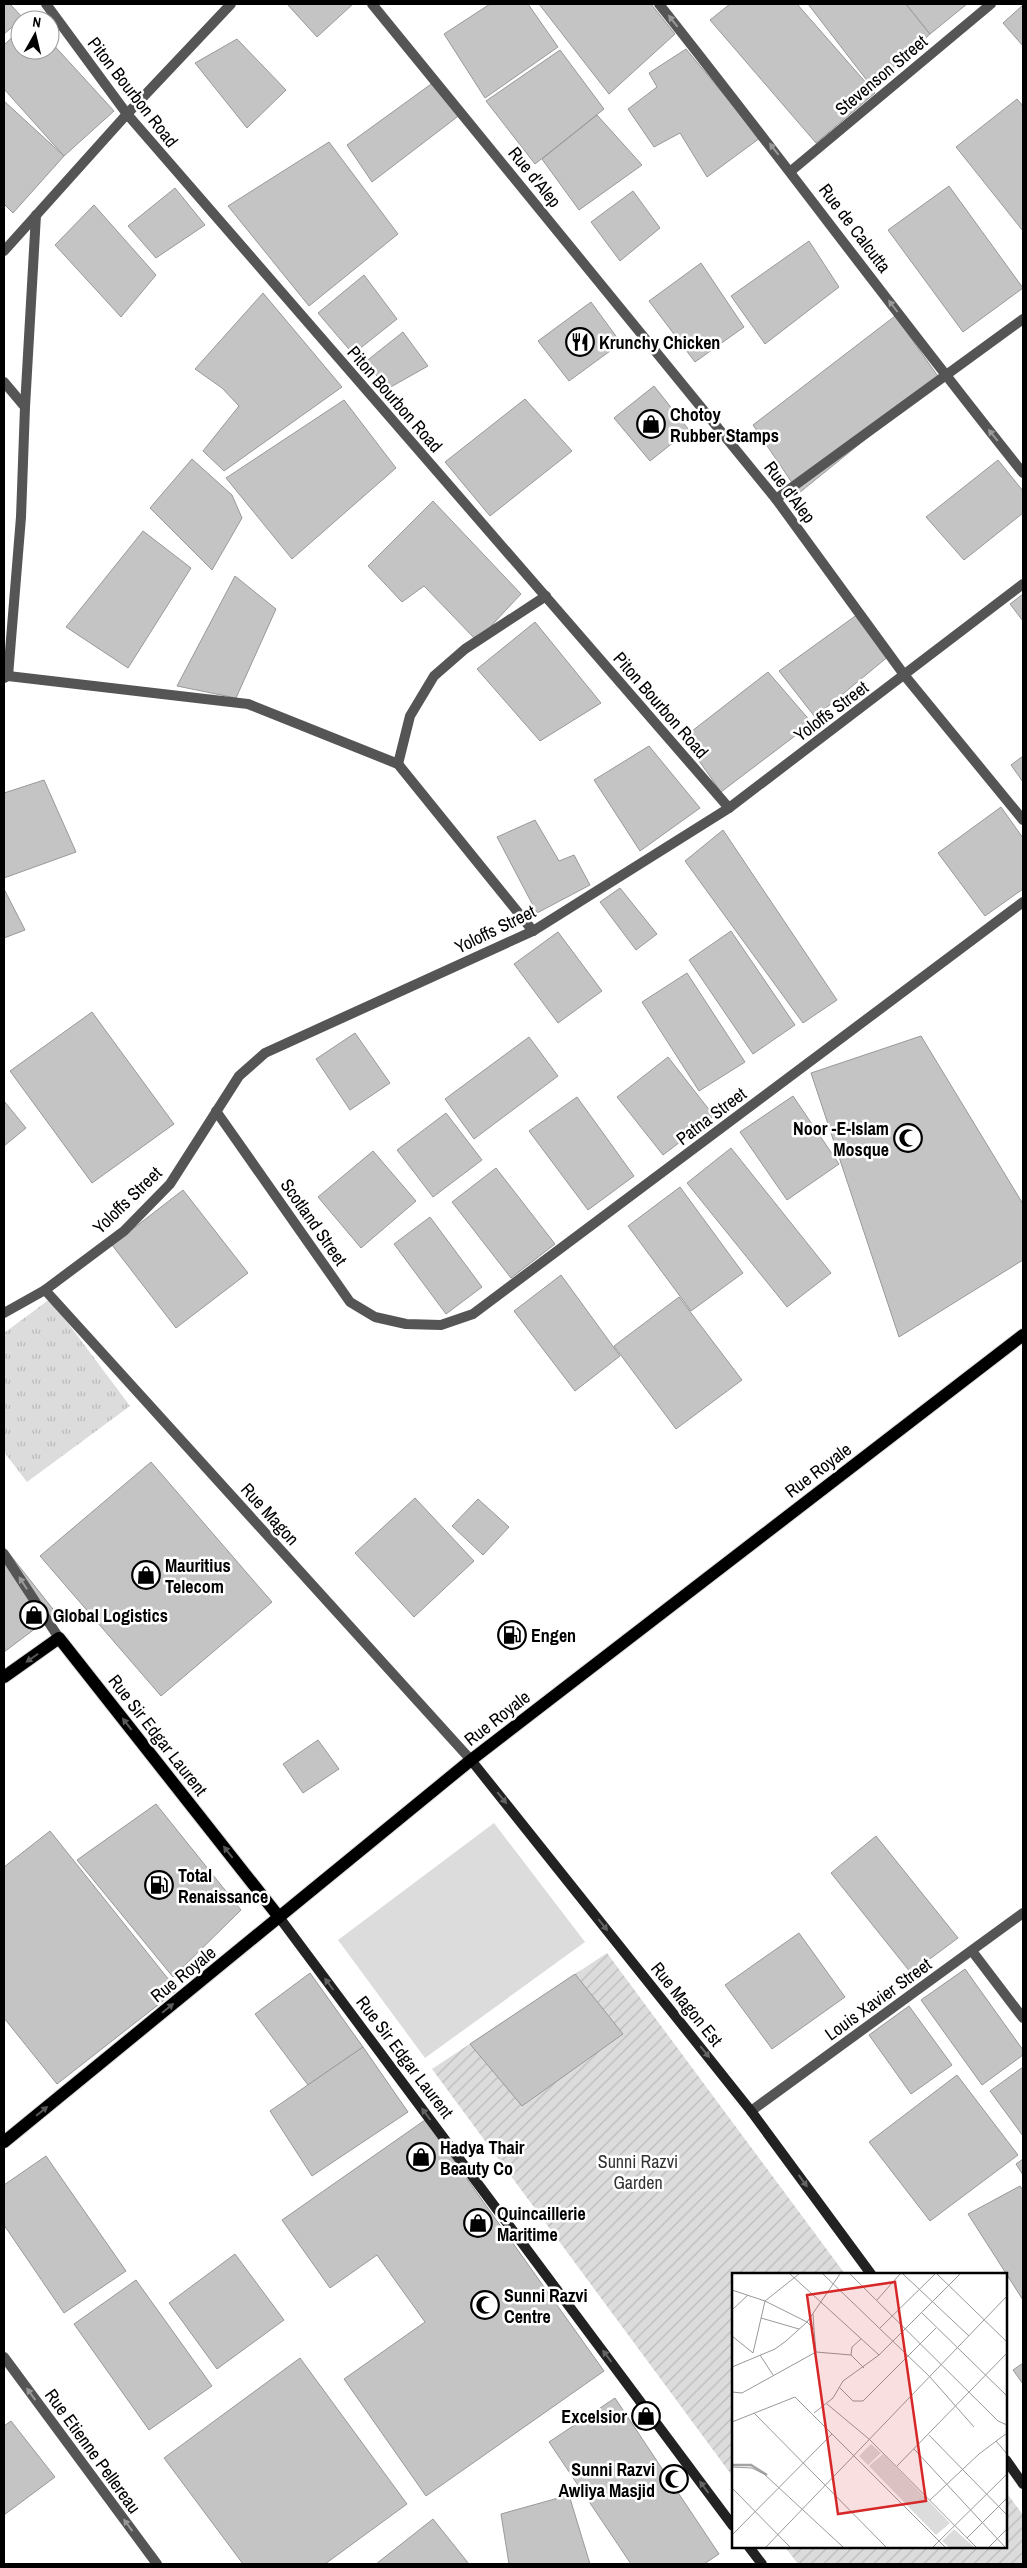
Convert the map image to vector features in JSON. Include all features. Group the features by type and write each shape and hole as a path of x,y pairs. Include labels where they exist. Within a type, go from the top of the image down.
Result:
{"main road":[{"name":"Rue Royale","path":"4,2142 471,1760 1023,1335"},
{"path":"4,1677 59,1638"},
{"name":"Rue Sir Edgar Laurent","path":"59,1638 279,1917 732,2525"},
{"name":"Rue Magon Est","path":"471,1760 752,2111 869,2273"},
{"path":"1007,2461 1023,2484"},
{"path":"750,2548 762,2564"}],"street":[{"name":"Piton Bourbon Road","path":"46,4 126,114 729,808"},
{"path":"4,251 126,114 231,4"},
{"name":"Rue d'Alep","path":"372,4 776,499 905,676 1023,820"},
{"name":"Rue de Calcutta","path":"659,4 791,171 946,376 1023,473"},
{"name":"Stevenson Street","path":"791,171 991,4"},
{"path":"36,215 21,517 6,677 248,704 398,764 532,931"},
{"path":"776,499 1023,319"},
{"path":"4,382 26,407"},
{"name":"Yoloffs Street","path":"4,1313 45,1290 124,1231 170,1184 239,1076 265,1054 532,931 729,808 905,676 1023,584"},
{"path":"398,764 410,716 434,676 465,649 546,596"},
{"name":"Patna Street","path":"406,1324 441,1325 473,1314 1023,902"},
{"name":"Scotland Street","path":"216,1111 350,1302 375,1317 406,1324"},
{"name":"Rue Magon","path":"45,1290 471,1760"},
{"path":"4,1554 59,1638"},
{"name":"Louis Xavier Street","path":"752,2111 1023,1913"},
{"path":"972,1950 1023,2018"},
{"name":"Rue Etienne Pellereau","path":"4,2357 157,2564"}],"green space":[{"path":"50,1299 130,1406 27,1482 4,1452 4,1333"},
{"path":"494,1823 585,1942 425,2058 338,1940"},
{"name":"Sunni Razvi Garden","path":"607,1953 844,2273 732,2273 732,2476 432,2069"},
{"path":"1007,2493 1023,2515 1023,2564 798,2564 786,2548 1007,2548"}],"building":[{"path":"4,4 10,4 16,10 10,10 10,29 4,34"},
{"path":"287,4 353,4 317,37"},
{"path":"490,4 528,4 558,47 485,98 444,34"},
{"path":"539,4 651,4 675,34 609,94"},
{"path":"730,4 797,4 875,93 816,143 710,20"},
{"path":"808,4 906,4 930,34 872,87"},
{"path":"906,4 967,4 930,34"},
{"path":"1023,5 1023,46 1003,23"},
{"path":"10,39 10,60 60,60 60,52 114,111 64,156 4,89 4,45"},
{"path":"237,39 286,90 247,128 195,63"},
{"path":"686,49 760,138 707,177 680,133 654,147 628,109 657,87 649,73"},
{"path":"560,50 604,109 535,164 486,101"},
{"path":"434,82 461,114 372,182 347,145"},
{"path":"1017,99 1023,106 1023,231 956,147"},
{"path":"4,101 64,156 13,213 4,204"},
{"path":"597,115 642,165 579,210 542,159"},
{"path":"329,142 398,234 309,306 228,206"},
{"path":"949,186 1023,288 963,332 888,230"},
{"path":"175,188 205,225 156,258 128,226"},
{"path":"633,191 660,228 620,261 591,222"},
{"path":"94,205 156,275 121,317 55,245"},
{"path":"809,241 839,287 765,344 731,296"},
{"path":"701,263 744,327 695,362 649,301"},
{"path":"364,275 397,319 353,354 318,313"},
{"path":"263,293 342,387 224,471 203,451 239,406 222,388 195,369"},
{"name":"Krunchy Chicken","path":"591,302 621,343 569,381 538,341"},
{"path":"895,316 940,379 799,493 753,425"},
{"path":"403,332 428,366 389,388 364,363"},
{"name":"Chotoy Rubber Stamps","path":"654,386 689,430 650,461 614,418"},
{"path":"525,399 572,451 490,516 445,462"},
{"path":"344,400 396,468 292,559 226,478"},
{"path":"192,459 232,495 242,518 212,570 150,508"},
{"path":"998,460 1023,491 1023,513 964,560 926,517"},
{"path":"433,501 521,594 477,641 424,586 402,602 368,566"},
{"path":"143,531 191,568 128,668 66,627"},
{"path":"235,576 276,609 236,698 177,686"},
{"path":"1023,594 1023,621 1010,604"},
{"path":"858,614 890,655 815,717 779,671"},
{"path":"535,622 601,703 540,741 477,669"},
{"path":"768,672 812,723 721,792 683,738"},
{"path":"649,746 700,808 640,851 594,780"},
{"path":"1023,756 1023,782 1011,765"},
{"path":"44,780 76,852 4,878 4,793"},
{"path":"1001,807 1023,838 1023,889 985,916 938,853"},
{"path":"535,820 559,861 574,855 590,885 537,913 497,837"},
{"path":"723,830 837,1000 803,1023 685,861"},
{"path":"620,888 657,934 636,950 600,902"},
{"path":"4,889 25,930 4,938"},
{"path":"731,931 795,1025 753,1054 689,960"},
{"path":"558,932 602,991 558,1023 514,964"},
{"path":"687,973 745,1062 699,1091 642,1002"},
{"path":"92,1012 174,1124 92,1183 10,1071"},
{"path":"355,1033 390,1083 350,1110 316,1059"},
{"name":"Noor -E-Islam Mosque","path":"921,1036 1023,1204 1023,1260 899,1337 811,1073"},
{"path":"529,1037 558,1076 474,1139 445,1099"},
{"path":"668,1057 714,1116 663,1155 617,1097"},
{"path":"793,1096 839,1164 787,1200 740,1132"},
{"path":"577,1097 634,1176 588,1210 529,1131"},
{"path":"4,1101 26,1128 4,1146"},
{"path":"446,1113 482,1160 433,1197 397,1150"},
{"path":"731,1148 831,1273 787,1307 687,1183"},
{"path":"373,1151 416,1201 361,1248 318,1197"},
{"path":"496,1168 555,1244 511,1278 452,1202"},
{"path":"680,1187 743,1273 691,1311 628,1226"},
{"path":"183,1190 248,1273 176,1328 112,1245"},
{"path":"430,1217 482,1287 446,1314 394,1244"},
{"path":"561,1275 620,1356 575,1391 514,1311"},
{"path":"679,1297 742,1380 676,1429 614,1346"},
{"path":"151,1462 272,1602 161,1696 40,1556"},
{"path":"415,1498 474,1561 414,1617 355,1553"},
{"path":"478,1499 509,1527 483,1555 452,1526"},
{"path":"4,1547 56,1613 4,1652"},
{"path":"318,1740 339,1769 303,1793 283,1764"},
{"name":"Total Renaissance","path":"156,1804 241,1910 173,1977 77,1860"},
{"path":"50,1831 177,1990 57,2084 4,2018 4,1867"},
{"path":"876,1836 958,1938 911,1973 831,1873"},
{"path":"799,1933 845,1997 772,2049 725,1985"},
{"path":"965,1969 1023,2050 1023,2055 982,2085 921,2000"},
{"path":"310,1973 363,2047 308,2085 255,2014"},
{"path":"575,1974 623,2034 522,2106 470,2044"},
{"path":"909,2006 952,2065 911,2094 869,2035"},
{"path":"363,2047 408,2112 312,2176 270,2111"},
{"path":"1023,2067 1023,2136 990,2091"},
{"path":"957,2075 1018,2155 930,2221 869,2142"},
{"name":"Sunni Razvi Centre","path":"425,2120 604,2371 426,2496 344,2379 425,2322 377,2255 330,2288 282,2220"},
{"path":"46,2156 126,2271 64,2313 4,2225 4,2185"},
{"path":"1023,2159 1023,2175 1016,2164"},
{"path":"1020,2186 1023,2190 1023,2300 1007,2273 968,2214"},
{"path":"235,2254 284,2320 217,2369 169,2303"},
{"path":"136,2280 212,2386 149,2430 74,2324"},
{"path":"300,2358 407,2504 325,2564 243,2564 164,2458"},
{"path":"1023,2363 1023,2384 1013,2370"},
{"path":"615,2398 719,2554 704,2564 631,2564 549,2442"},
{"path":"11,2421 55,2477 4,2515 4,2426"},
{"path":"569,2495 590,2564 509,2564 501,2514"},
{"path":"433,2519 469,2564 376,2564"}],"place":[{"name":"Krunchy Chicken","path":"580,342"},
{"name":"Chotoy Rubber Stamps","path":"651,424"},
{"name":"Noor -E-Islam Mosque","path":"908,1138"},
{"name":"Mauritius Telecom","path":"146,1575"},
{"name":"Global Logistics","path":"34,1615"},
{"name":"Engen","path":"512,1635"},
{"name":"Total Renaissance","path":"159,1885"},
{"name":"Hadya Thair Beauty Co","path":"421,2157"},
{"name":"Quincaillerie Maritime","path":"478,2223"},
{"name":"Sunni Razvi Centre","path":"485,2305"},
{"name":"Excelsior","path":"646,2416"},
{"name":"Sunni Razvi Awliya Masjid","path":"674,2479"}]}
